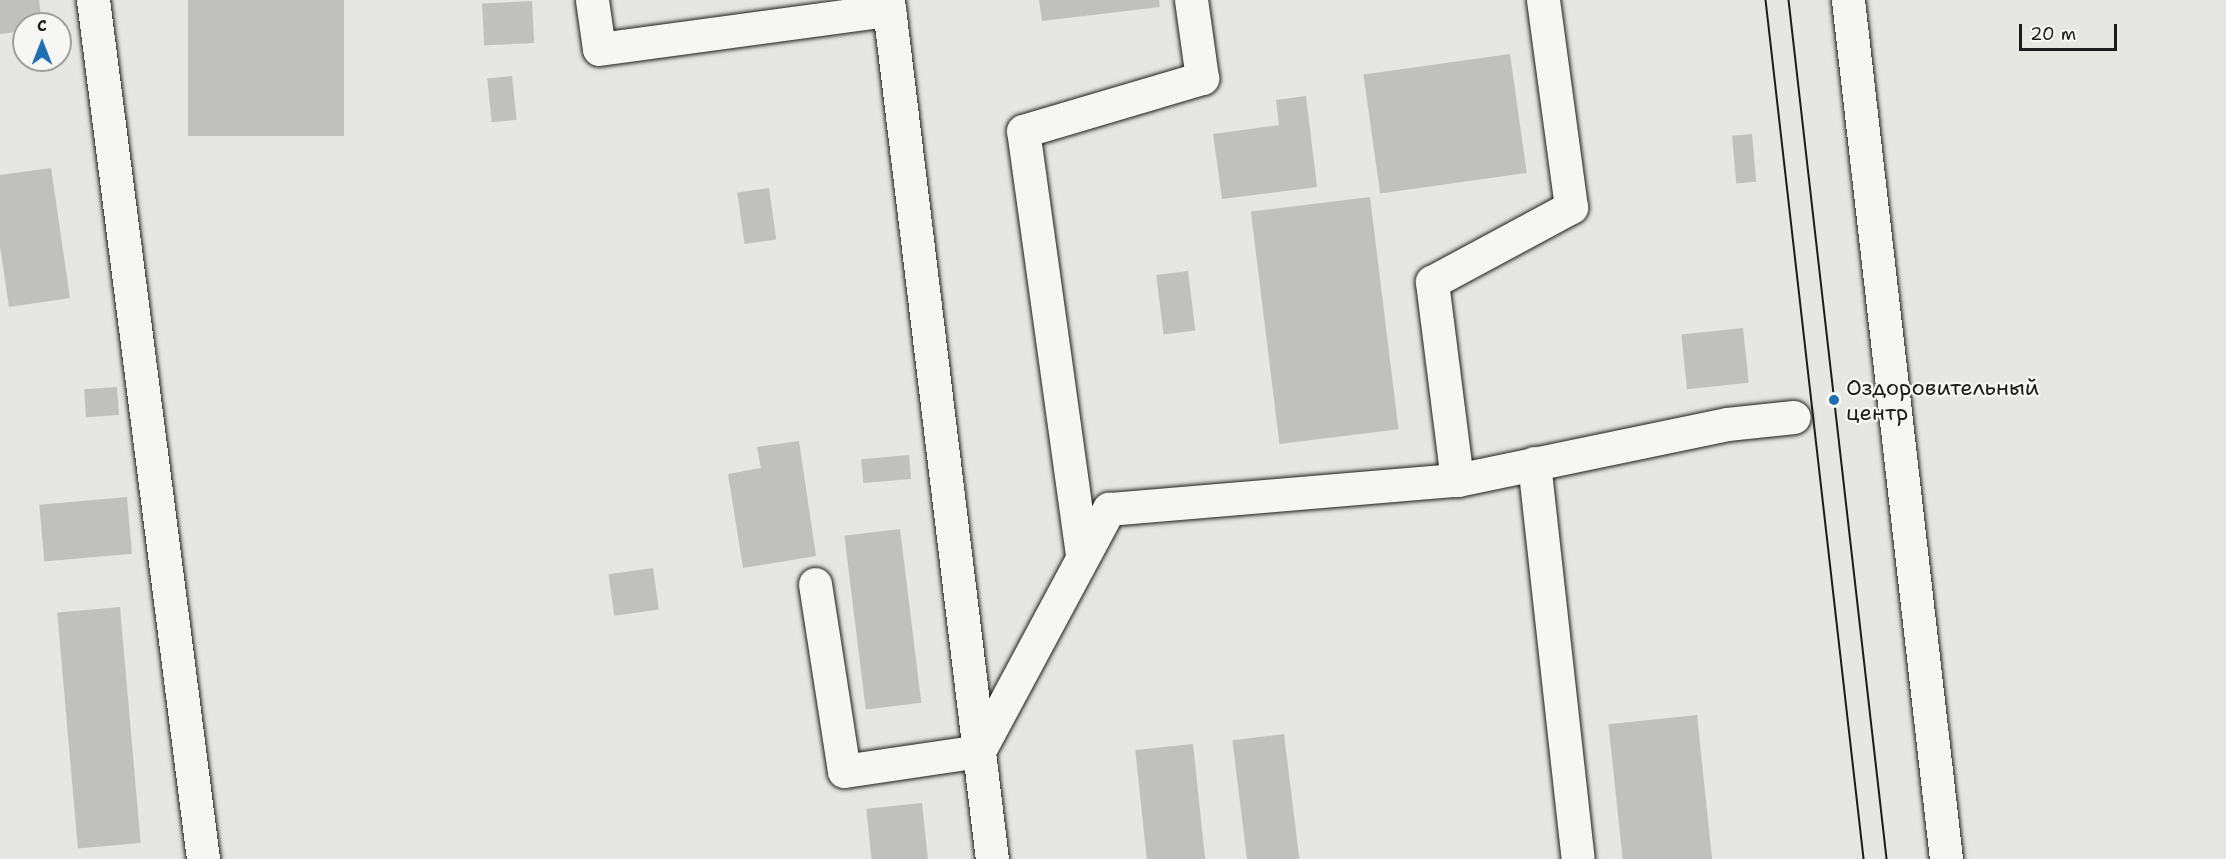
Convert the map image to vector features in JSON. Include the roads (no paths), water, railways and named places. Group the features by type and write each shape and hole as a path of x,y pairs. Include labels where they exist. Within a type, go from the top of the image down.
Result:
{"lane":[{"path":"93,0 203,859"},
{"path":"592,0 599,49 889,5 992,859"},
{"path":"1082,555 1023,131 1202,78 1191,0"},
{"path":"1457,480 1432,282 1571,207 1544,0"},
{"path":"1848,0 1947,859"},
{"path":"979,751 1082,555 1109,509 1457,480 1727,424 1794,417"},
{"path":"1534,464 1578,859"},
{"path":"814,584 844,771 979,751"}],"tram line":[{"path":"1766,0 1864,859"},
{"path":"1789,0 1887,859"}],"place":[{"name":"Оздоровительный центр","path":"1834,400"}]}
